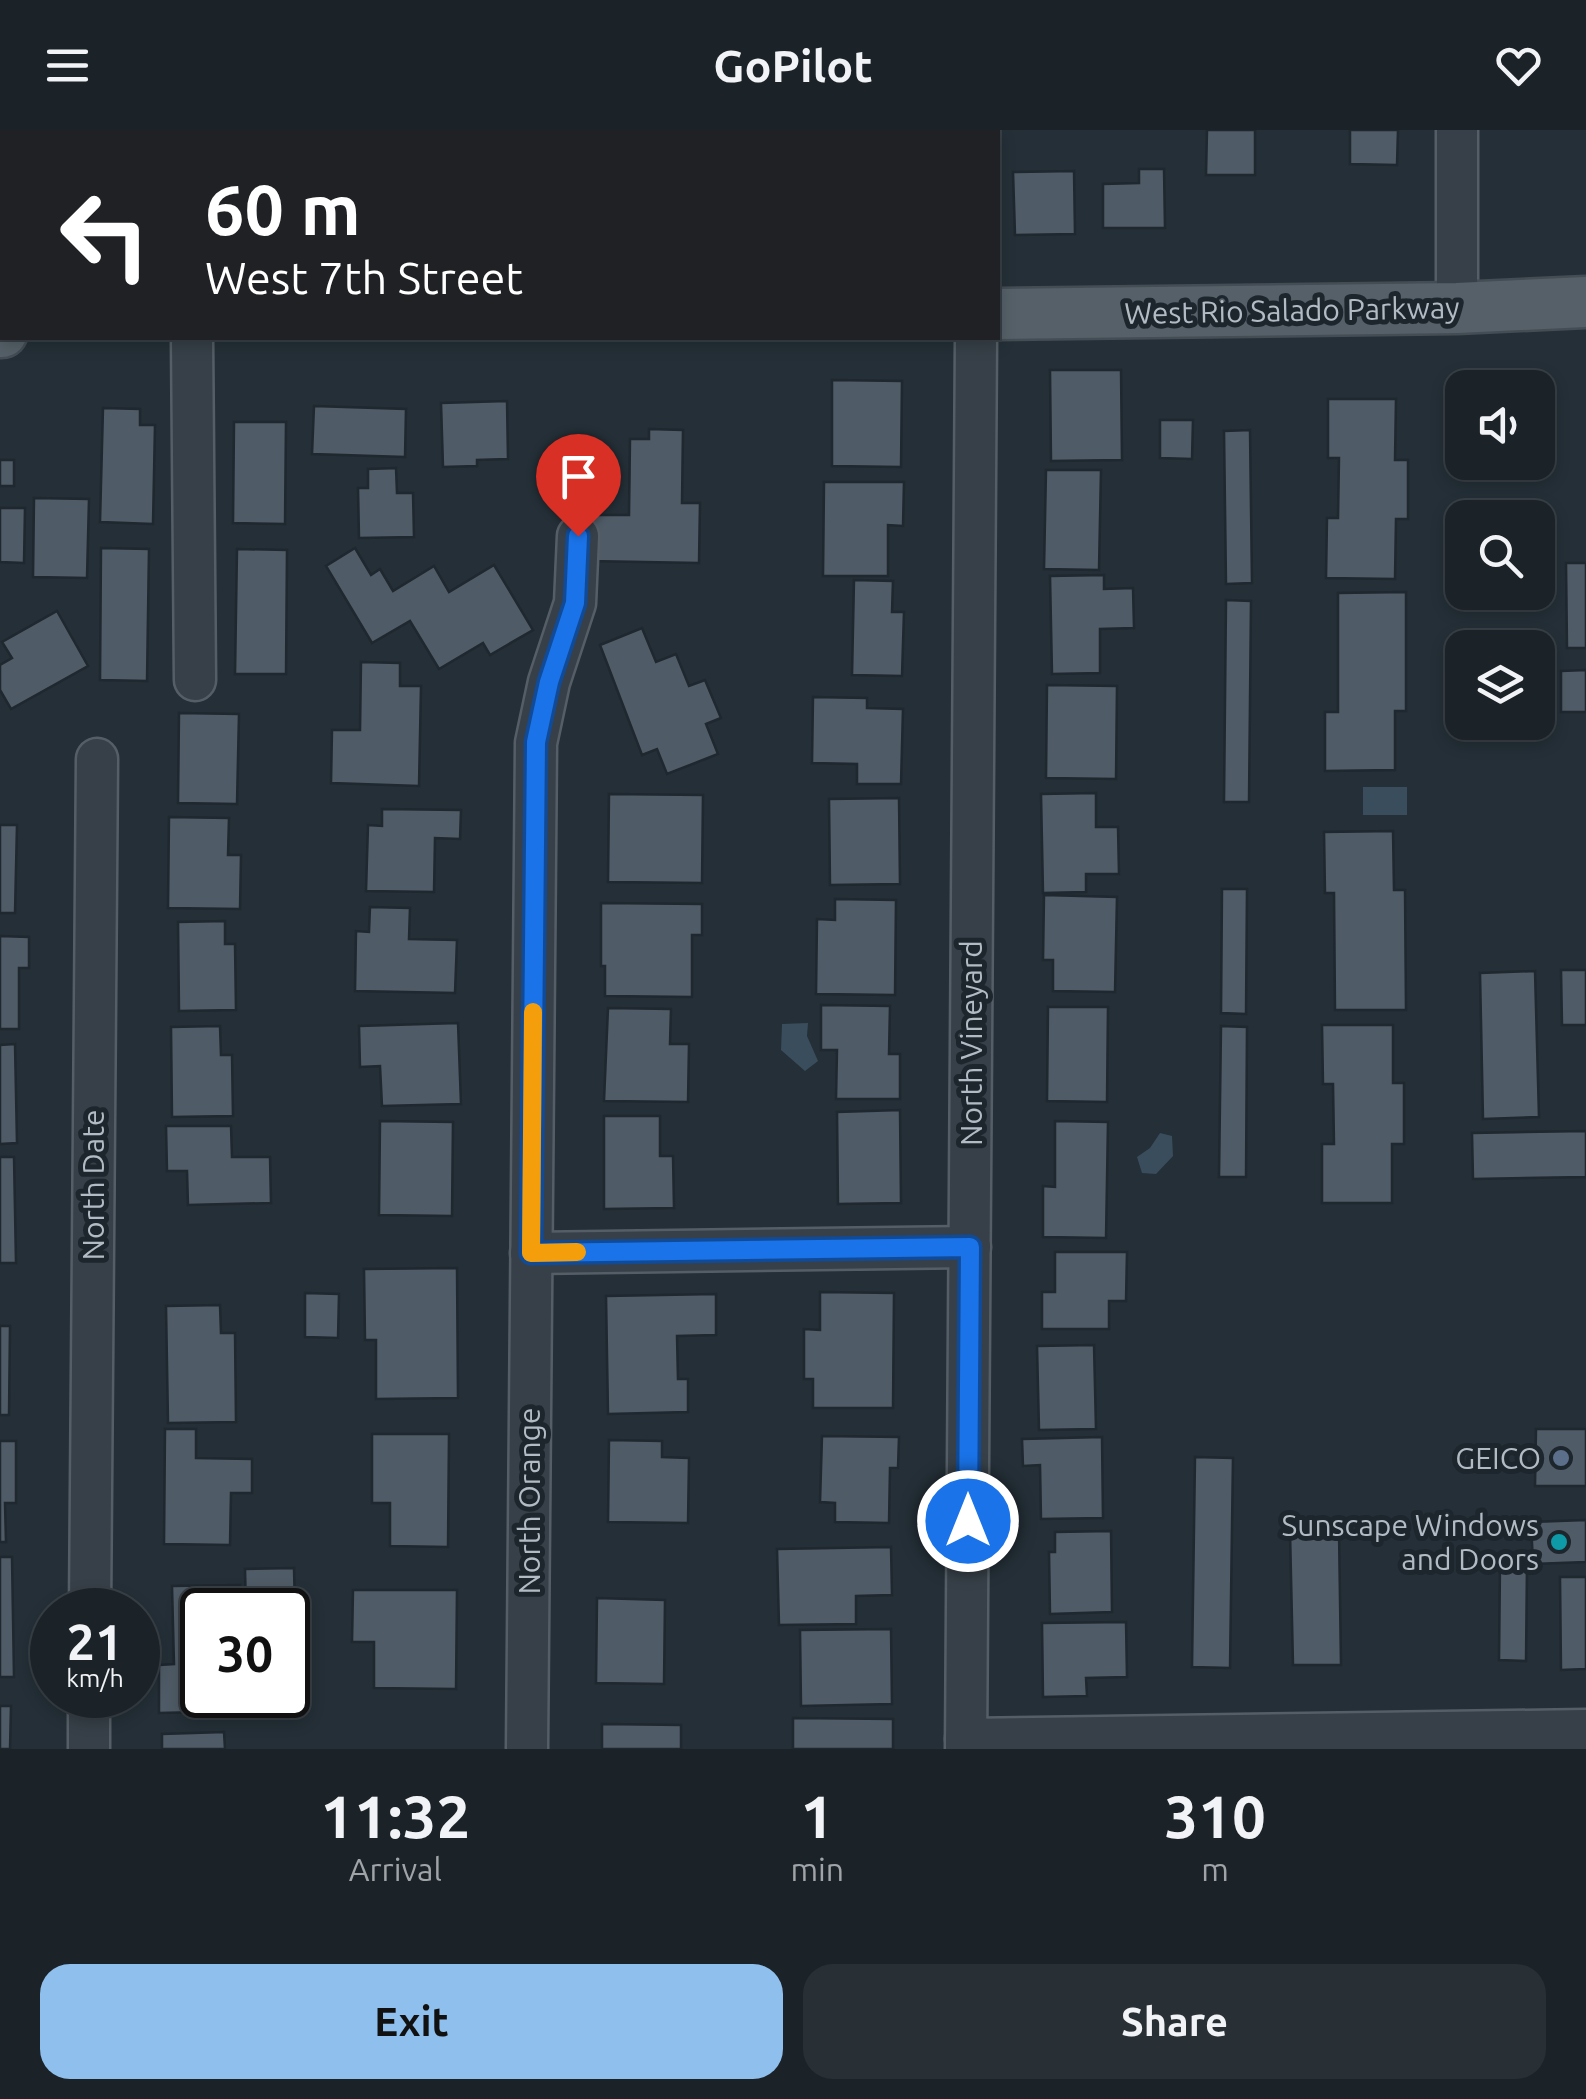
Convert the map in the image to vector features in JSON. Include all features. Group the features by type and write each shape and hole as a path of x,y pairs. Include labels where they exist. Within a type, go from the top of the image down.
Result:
{"main road":[{"name":"West Rio Salado Parkway","path":"1000,314 1457,308 1586,302"}],"street":[{"path":"1457,308 1458,130"},
{"path":"192,340 195,680"},
{"name":"North Vineyard","path":"966,1744 976,340"},
{"name":"North Orange","path":"527,1749 536,742 549,682 575,603 578,536"},
{"name":"North Date","path":"90,1588 96,759"},
{"path":"531,1253 970,1247"},
{"path":"89,1718 89,1749"},
{"path":"966,1744 1586,1730"}],"water":[{"path":"1363,787 1407,787 1407,815 1363,815"},
{"path":"808,1023 807,1036 818,1061 805,1071 781,1050 782,1024"},
{"path":"1160,1133 1172,1136 1173,1156 1156,1174 1142,1173 1137,1157 1150,1148"}],"building":[{"path":"1207,130 1255,130 1255,175 1206,175"},
{"path":"1350,130 1398,130 1397,165 1350,164"},
{"path":"1139,169 1164,169 1165,228 1103,228 1103,184 1139,183"},
{"path":"1074,171 1075,234 1015,235 1013,172"},
{"path":"1050,370 1121,370 1122,460 1051,461"},
{"path":"832,380 902,381 901,467 832,466"},
{"path":"1328,399 1396,399 1395,460 1408,460 1408,519 1396,519 1395,579 1326,578 1327,518 1338,518 1339,458 1328,458"},
{"path":"507,401 508,459 477,460 477,466 443,467 441,403"},
{"path":"314,406 406,409 405,457 312,454"},
{"path":"103,408 140,409 140,425 155,425 153,524 100,522"},
{"path":"1160,420 1193,420 1192,459 1160,458"},
{"path":"234,422 286,422 285,524 233,523"},
{"path":"649,429 683,430 682,503 700,503 699,563 589,561 590,515 629,515 630,439 649,439"},
{"path":"1250,430 1252,583 1226,584 1224,431"},
{"path":"0,460 14,460 14,486 0,486"},
{"path":"396,468 397,493 413,493 414,537 359,538 358,488 368,488 368,469"},
{"path":"1046,470 1101,470 1099,570 1044,569"},
{"path":"824,482 904,482 903,526 888,525 888,576 823,576"},
{"path":"34,498 89,499 87,578 33,577"},
{"path":"0,508 25,508 24,563 0,562"},
{"path":"101,548 149,549 147,681 100,680"},
{"path":"355,548 371,575 380,569 393,591 434,566 449,592 494,565 533,630 490,655 483,643 439,669 410,621 372,643 326,566"},
{"path":"237,549 287,550 286,674 235,674"},
{"path":"1566,563 1586,563 1586,648 1567,648"},
{"path":"1104,575 1104,589 1133,588 1134,628 1100,629 1100,673 1052,674 1050,576"},
{"path":"854,580 893,581 892,612 904,612 902,676 852,675"},
{"path":"1406,592 1406,711 1395,711 1395,770 1325,771 1325,712 1338,712 1338,593"},
{"path":"1226,600 1251,601 1249,802 1224,802"},
{"path":"57,611 88,666 11,709 0,690 0,665 12,658 2,642"},
{"path":"642,628 656,662 676,654 689,686 705,680 721,718 706,724 718,754 667,774 657,749 642,755 600,645"},
{"path":"361,662 400,663 400,686 421,686 419,786 331,783 332,730 360,730"},
{"path":"1586,670 1586,712 1561,712 1561,671"},
{"path":"1047,685 1117,686 1116,779 1046,778"},
{"path":"813,697 867,698 867,708 903,709 901,784 857,784 857,764 812,763"},
{"path":"179,713 239,714 237,804 178,803"},
{"path":"1096,793 1096,827 1118,827 1119,874 1086,874 1086,892 1043,893 1041,794"},
{"path":"609,794 703,795 702,883 608,882"},
{"path":"899,798 900,884 830,885 829,799"},
{"path":"382,809 461,810 460,839 435,838 434,892 366,891 368,825 382,826"},
{"path":"169,817 229,818 228,855 241,855 240,909 168,908"},
{"path":"0,825 17,825 15,913 0,913"},
{"path":"1393,831 1394,890 1405,890 1406,1010 1335,1010 1334,893 1325,893 1324,832"},
{"path":"1222,889 1247,889 1246,1014 1221,1013"},
{"path":"1044,895 1117,897 1115,992 1053,991 1053,960 1043,960"},
{"path":"835,899 896,900 895,995 816,994 817,919 835,920"},
{"path":"601,903 702,904 702,935 692,935 692,997 605,996"},
{"path":"370,907 410,908 409,939 457,940 455,993 355,991 356,931 369,932"},
{"path":"225,921 225,944 235,944 236,1010 179,1011 178,922"},
{"path":"0,936 29,937 29,968 19,968 19,1029 0,1029"},
{"path":"1561,970 1586,970 1586,1025 1562,1025"},
{"path":"1535,971 1539,1117 1483,1119 1480,973"},
{"path":"821,1005 890,1006 889,1054 900,1054 900,1099 836,1099 837,1050 821,1050"},
{"path":"1048,1007 1108,1007 1107,1102 1047,1101"},
{"path":"608,1008 671,1009 670,1044 689,1044 688,1102 604,1101"},
{"path":"458,1023 461,1104 382,1106 380,1066 360,1067 359,1026"},
{"path":"1322,1025 1393,1025 1393,1083 1404,1083 1404,1144 1392,1144 1392,1203 1322,1203 1322,1144 1334,1144 1333,1084 1323,1084"},
{"path":"220,1026 221,1055 232,1055 233,1116 172,1117 171,1027"},
{"path":"1221,1026 1247,1027 1246,1177 1219,1177"},
{"path":"15,1044 17,1143 0,1144 0,1045"},
{"path":"900,1110 901,1203 838,1204 837,1112"},
{"path":"604,1116 660,1116 660,1156 673,1156 674,1208 604,1209"},
{"path":"380,1121 453,1122 452,1216 379,1215"},
{"path":"1055,1121 1108,1122 1106,1238 1043,1237 1043,1186 1055,1187"},
{"path":"166,1126 231,1126 232,1157 270,1157 271,1203 188,1205 187,1171 167,1171"},
{"path":"1586,1131 1586,1177 1473,1179 1472,1133"},
{"path":"0,1157 14,1157 16,1263 0,1263"},
{"path":"1055,1252 1127,1252 1126,1301 1109,1301 1109,1329 1042,1329 1042,1292 1055,1292"},
{"path":"457,1268 458,1398 376,1399 376,1340 365,1340 364,1269"},
{"path":"820,1292 894,1293 893,1408 813,1408 813,1379 804,1379 804,1329 820,1330"},
{"path":"305,1293 339,1294 338,1338 305,1337"},
{"path":"716,1294 716,1335 677,1336 678,1379 688,1379 688,1412 608,1414 606,1296"},
{"path":"220,1305 221,1333 235,1333 236,1422 168,1423 166,1306"},
{"path":"0,1326 10,1326 9,1415 0,1415"},
{"path":"1094,1345 1096,1429 1039,1430 1037,1346"},
{"path":"165,1429 196,1429 196,1458 252,1459 252,1493 231,1493 230,1545 164,1544"},
{"name":"GEICO","path":"1536,1429 1586,1429 1586,1486 1535,1486"},
{"path":"372,1434 449,1434 448,1547 390,1546 390,1503 372,1503"},
{"path":"822,1436 899,1437 898,1468 890,1468 889,1523 835,1522 835,1503 820,1502"},
{"path":"1102,1437 1103,1518 1041,1519 1040,1465 1023,1466 1022,1439"},
{"path":"609,1440 662,1441 662,1457 689,1458 688,1523 608,1522"},
{"path":"0,1441 16,1441 16,1503 5,1503 6,1542 0,1542"},
{"path":"1195,1457 1233,1458 1230,1668 1192,1667"},
{"name":"Sunscape Windows and Doors","path":"1586,1520 1586,1562 1533,1564 1531,1522"},
{"path":"1111,1531 1112,1612 1050,1614 1049,1552 1055,1552 1055,1532"},
{"path":"1339,1531 1341,1665 1293,1665 1290,1532"},
{"path":"891,1547 892,1595 856,1596 856,1624 779,1625 777,1549"},
{"path":"0,1557 12,1557 14,1677 0,1677"},
{"path":"1500,1564 1527,1564 1526,1661 1499,1660"},
{"path":"294,1568 294,1588 245,1588 245,1569"},
{"path":"1560,1577 1586,1577 1586,1669 1561,1670"},
{"path":"172,1586 240,1588 180,1588 180,1712 160,1713 160,1665 174,1664"},
{"path":"353,1590 457,1590 456,1689 374,1688 374,1642 352,1642"},
{"path":"597,1598 665,1600 664,1684 596,1683"},
{"path":"1126,1622 1127,1677 1086,1678 1087,1696 1043,1697 1042,1623"},
{"path":"891,1629 892,1704 801,1706 800,1630"},
{"path":"0,1706 11,1706 10,1749 0,1749"},
{"path":"793,1718 893,1719 893,1749 793,1749"},
{"path":"602,1724 681,1725 681,1749 602,1749"},
{"path":"224,1732 225,1749 162,1749 162,1734"}],"slow traffic":[{"path":"533,1012 531,1253 577,1252"}],"place":[{"name":"GEICO","path":"1561,1458"},
{"name":"Sunscape Windows and Doors","path":"1559,1542"}],"route":[{"path":"578,536 575,603 549,682 536,742 531,1253 970,1247 968,1521"}]}
